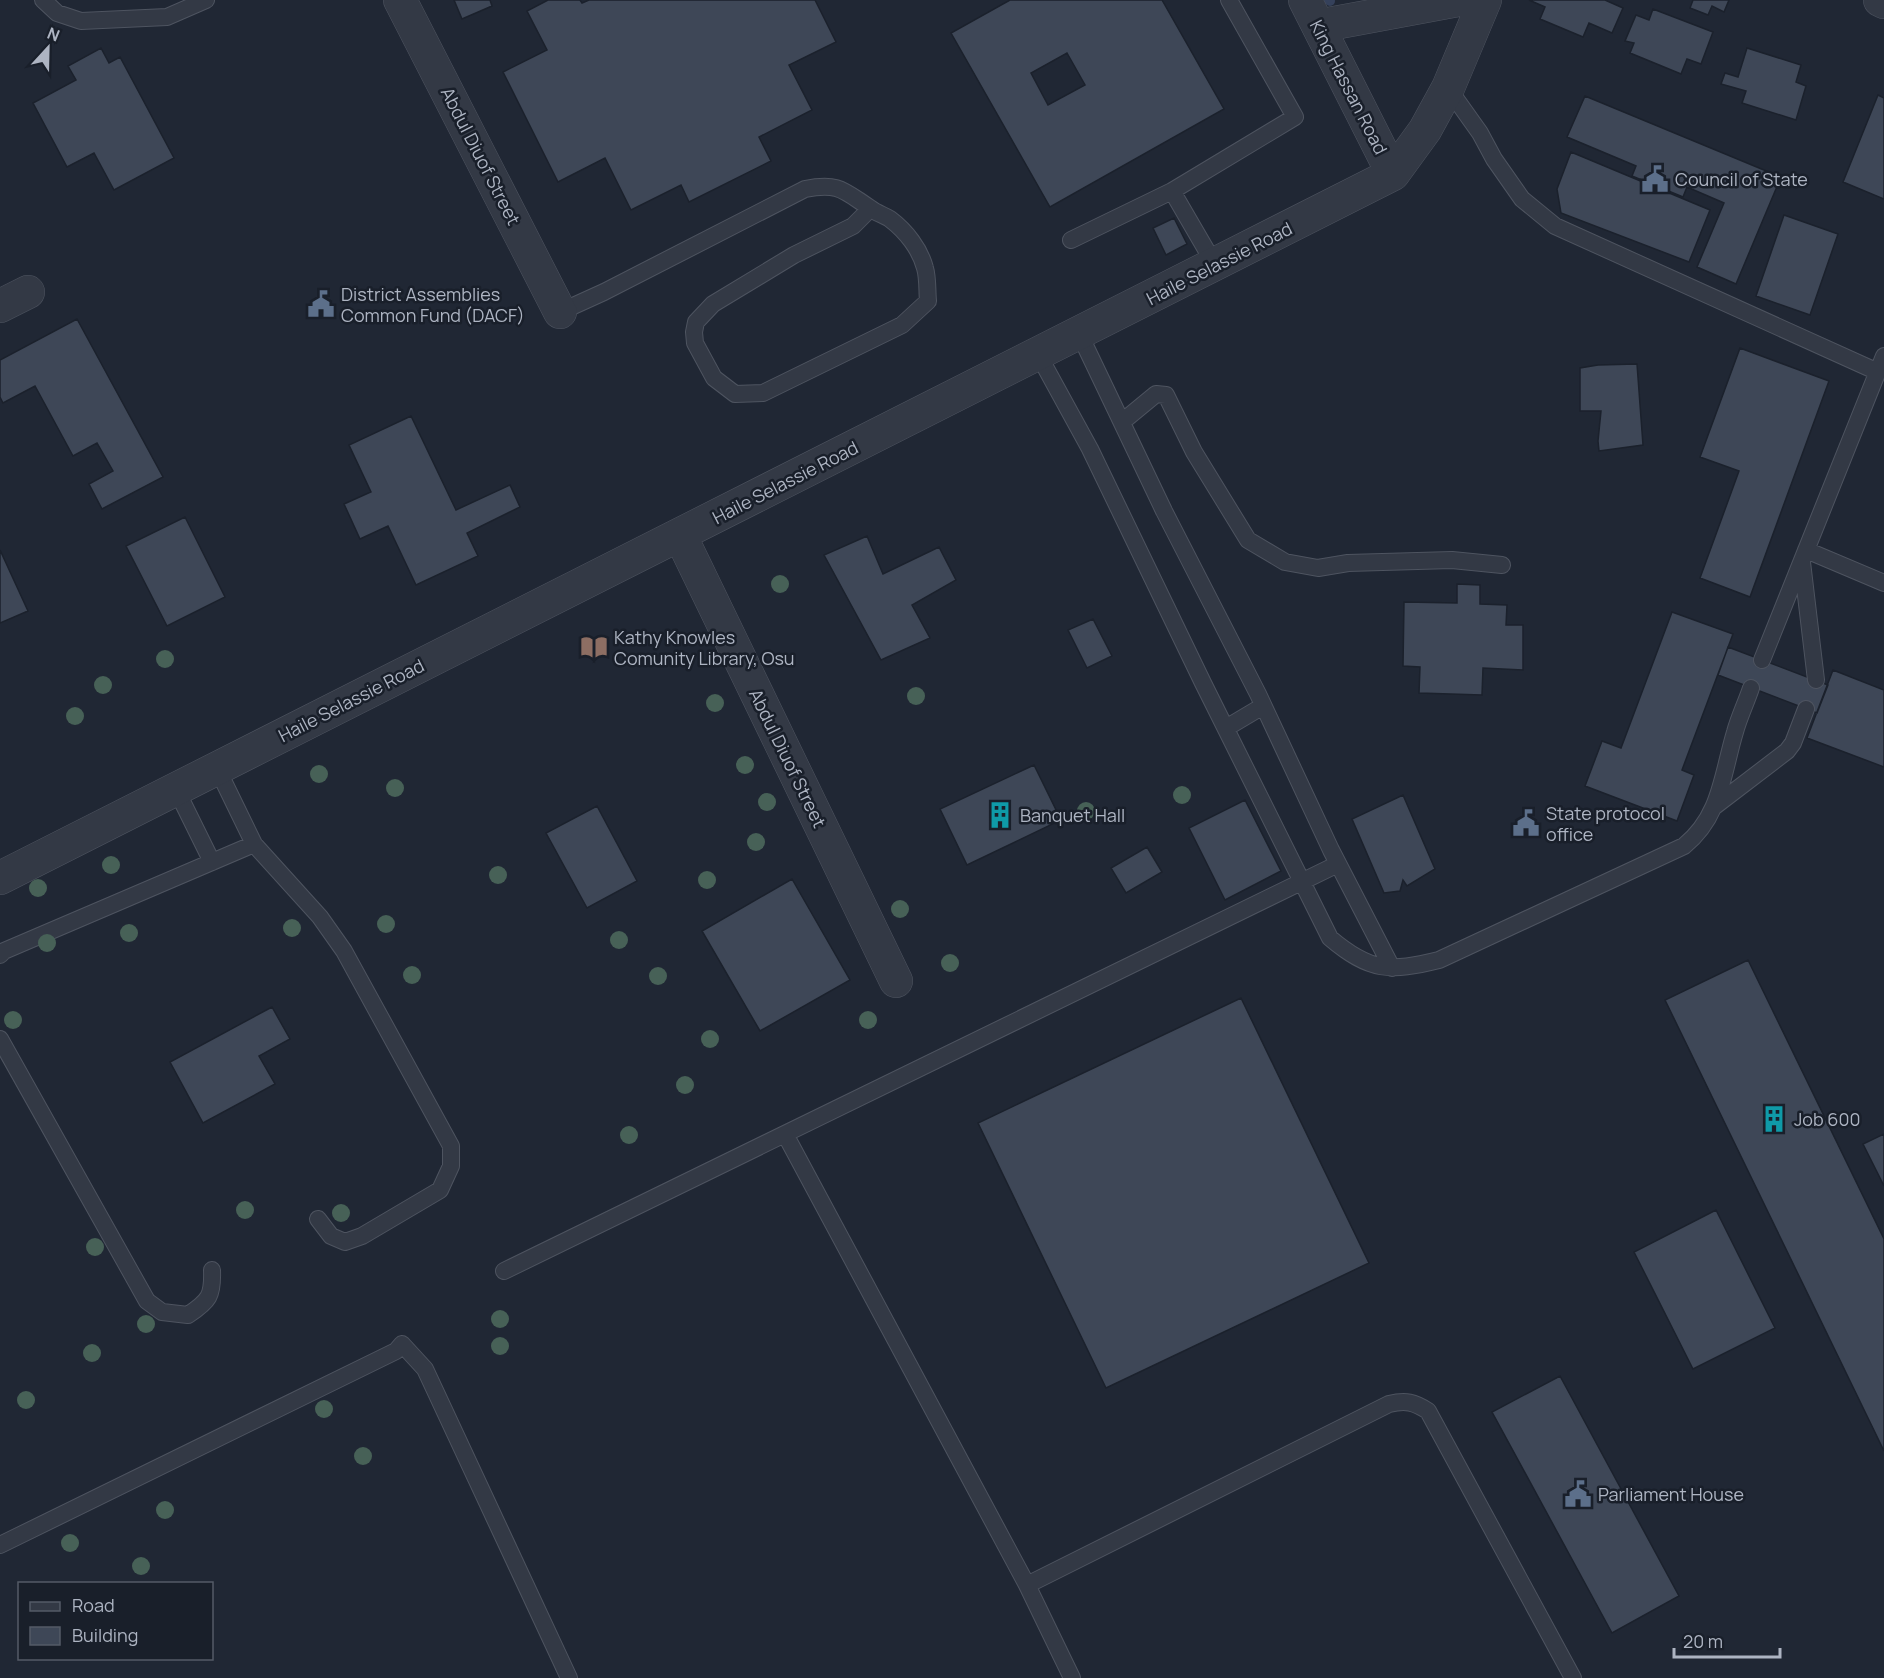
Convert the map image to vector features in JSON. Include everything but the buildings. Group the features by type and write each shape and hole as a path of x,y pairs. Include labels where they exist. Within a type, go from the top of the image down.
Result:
{"street":[{"name":"Abdul Diuof Street","path":"400,0 560,312"},
{"path":"1312,13 1458,0"},
{"name":"Haile Selassie Road","path":"0,878 1393,174 1425,130 1448,88 1485,0"},
{"name":"King Hassan Road","path":"1312,13 1393,174"},
{"name":"Abdul Diuof Street","path":"680,535 896,981"}],"lane":[{"path":"43,0 57,13 81,21 168,17 206,0"},
{"path":"1071,240 1172,191 1295,117 1229,0"},
{"path":"1448,88 1522,199 1555,226 1881,364 1762,660"},
{"path":"560,312 604,292 805,189 819,186 834,187 854,196 870,209 889,218 910,237 925,268 928,301 902,325 763,393 735,394 714,378 695,343 696,322 713,304 794,255 853,226 870,209"},
{"path":"1172,191 1215,265"},
{"path":"1079,333 1164,511 1263,706 1338,864 1392,968"},
{"path":"1038,354 1090,450 1330,938 1347,953 1366,963 1392,968 1439,960 1684,846 1698,835 1715,806 1735,730 1751,688"},
{"path":"1122,422 1156,394 1166,395 1194,452 1248,540 1285,562 1318,568 1348,563 1452,560 1502,565"},
{"path":"1804,555 1884,583"},
{"path":"1804,555 1816,680"},
{"path":"1226,728 1263,706"},
{"path":"1715,806 1787,751 1793,743 1806,709"},
{"path":"217,768 254,844 320,917 344,951 451,1146 451,1166 440,1190 362,1236 345,1242 331,1236 318,1219"},
{"path":"176,789 212,862"},
{"path":"0,955 4,951 254,844"},
{"path":"504,1271 1338,864"},
{"path":"0,1039 147,1301 162,1312 188,1316 207,1302 213,1287 212,1270"},
{"path":"784,1134 1027,1585 1072,1678"},
{"path":"0,1545 396,1351 402,1344 425,1369 568,1678"},
{"path":"1027,1585 1389,1404 1403,1401 1414,1402 1428,1411 1573,1678"}],"place":[{"name":"Council of State","path":"1655,179"},
{"name":"District Assemblies Common Fund (DACF)","path":"321,304"},
{"name":"Kathy Knowles Comunity Library, Osu","path":"594,647"},
{"name":"Banquet Hall","path":"1000,815"},
{"name":"State protocol office","path":"1526,823"},
{"name":"Job 600","path":"1774,1119"},
{"name":"Parliament House","path":"1578,1494"}]}
